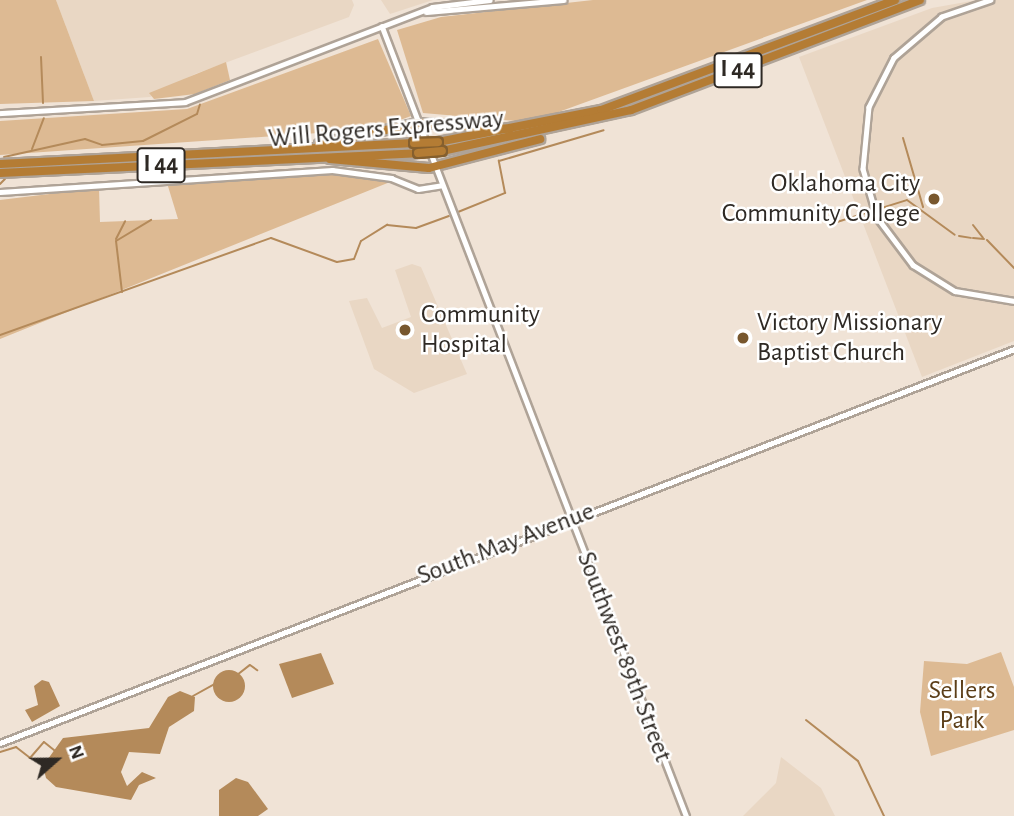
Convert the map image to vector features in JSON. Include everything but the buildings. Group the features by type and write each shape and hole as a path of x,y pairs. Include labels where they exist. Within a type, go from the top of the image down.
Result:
{"highway":[{"name":"Will Rogers Expressway","path":"440,146 520,130 630,101 895,0"},
{"name":"Will Rogers Expressway","path":"0,173 322,157 440,146 562,130 920,0"},
{"path":"283,150 419,122 520,130"},
{"path":"322,157 396,169 436,167 562,130"},
{"name":"Will Rogers Expressway","path":"0,164 283,150 416,148"}],"main road":[{"path":"0,113 185,102 422,12 490,0"},
{"path":"422,12 563,0"},
{"name":"Southwest 89th Street","path":"419,122 686,816"},
{"path":"0,192 332,170 391,178 418,190 442,185"},
{"name":"South May Avenue","path":"0,743 570,519 1014,349"}],"street":[{"path":"992,0 942,17 894,58 869,107 863,169 877,217 913,265 955,291 1014,301"},
{"name":"Southwest 89th Street","path":"382,26 419,122"}],"shaded area":[{"path":"56,0 352,0 354,5 349,17 195,74 150,97 94,101"},
{"path":"381,0 433,0 390,14"},
{"name":"Oklahoma City Community College","path":"977,0 1014,0 1014,341 922,377 799,57 932,8"},
{"name":"Community Hospital","path":"412,264 421,267 467,374 414,393 374,369 349,301 367,298 382,328 411,317 395,270"},
{"path":"321,653 334,684 292,698 279,664"},
{"path":"229,670 240,675 245,686 240,697 229,702 218,697 213,686 218,675"},
{"path":"42,680 49,682 60,706 32,722 25,710 38,705 34,686"},
{"path":"180,691 195,697 194,711 169,727 160,754 129,752 121,772 127,786 142,772 156,778 139,785 131,800 56,787 46,778 43,766 63,738 149,728 168,697"},
{"path":"781,757 821,788 835,816 743,816 776,783"},
{"path":"236,778 248,782 268,809 258,816 219,816 219,790"}],"green space":[{"path":"0,0 56,0 94,101 0,104"},
{"path":"593,0 867,0 553,114 516,121 423,113 397,30 441,17"},
{"path":"378,39 411,116 376,129 0,155 0,121 187,109"},
{"path":"226,62 230,80 195,94 154,99 149,93"},
{"path":"332,174 390,182 0,339 0,200 99,188 100,222 178,219 167,183"},
{"name":"Sellers Park","path":"1001,652 1014,687 1014,730 931,756 920,712 924,661 967,664"}],"waterway":[{"path":"41,57 43,103"},
{"path":"4,157 85,139 102,145 143,141 197,114 200,104"},
{"path":"32,149 44,118"},
{"path":"458,212 505,193 499,161 604,130"},
{"path":"903,138 923,207"},
{"path":"0,184 5,179"},
{"path":"837,222 907,200 955,235"},
{"path":"0,335 271,238 337,262 354,259 361,241 387,225 416,228 449,216"},
{"path":"122,292 116,241 151,220"},
{"path":"116,239 125,221"},
{"path":"973,225 983,238"},
{"path":"959,236 971,238"},
{"path":"973,238 984,239"},
{"path":"987,240 1014,268"},
{"path":"237,675 250,665 257,670"},
{"path":"193,696 215,684"},
{"path":"806,720 858,761 884,816"},
{"path":"0,752 16,747 30,758 44,742 55,751"}],"place":[{"name":"Oklahoma City Community College","path":"934,199"},
{"name":"Community Hospital","path":"405,330"},
{"name":"Victory Missionary Baptist Church","path":"743,338"}]}
